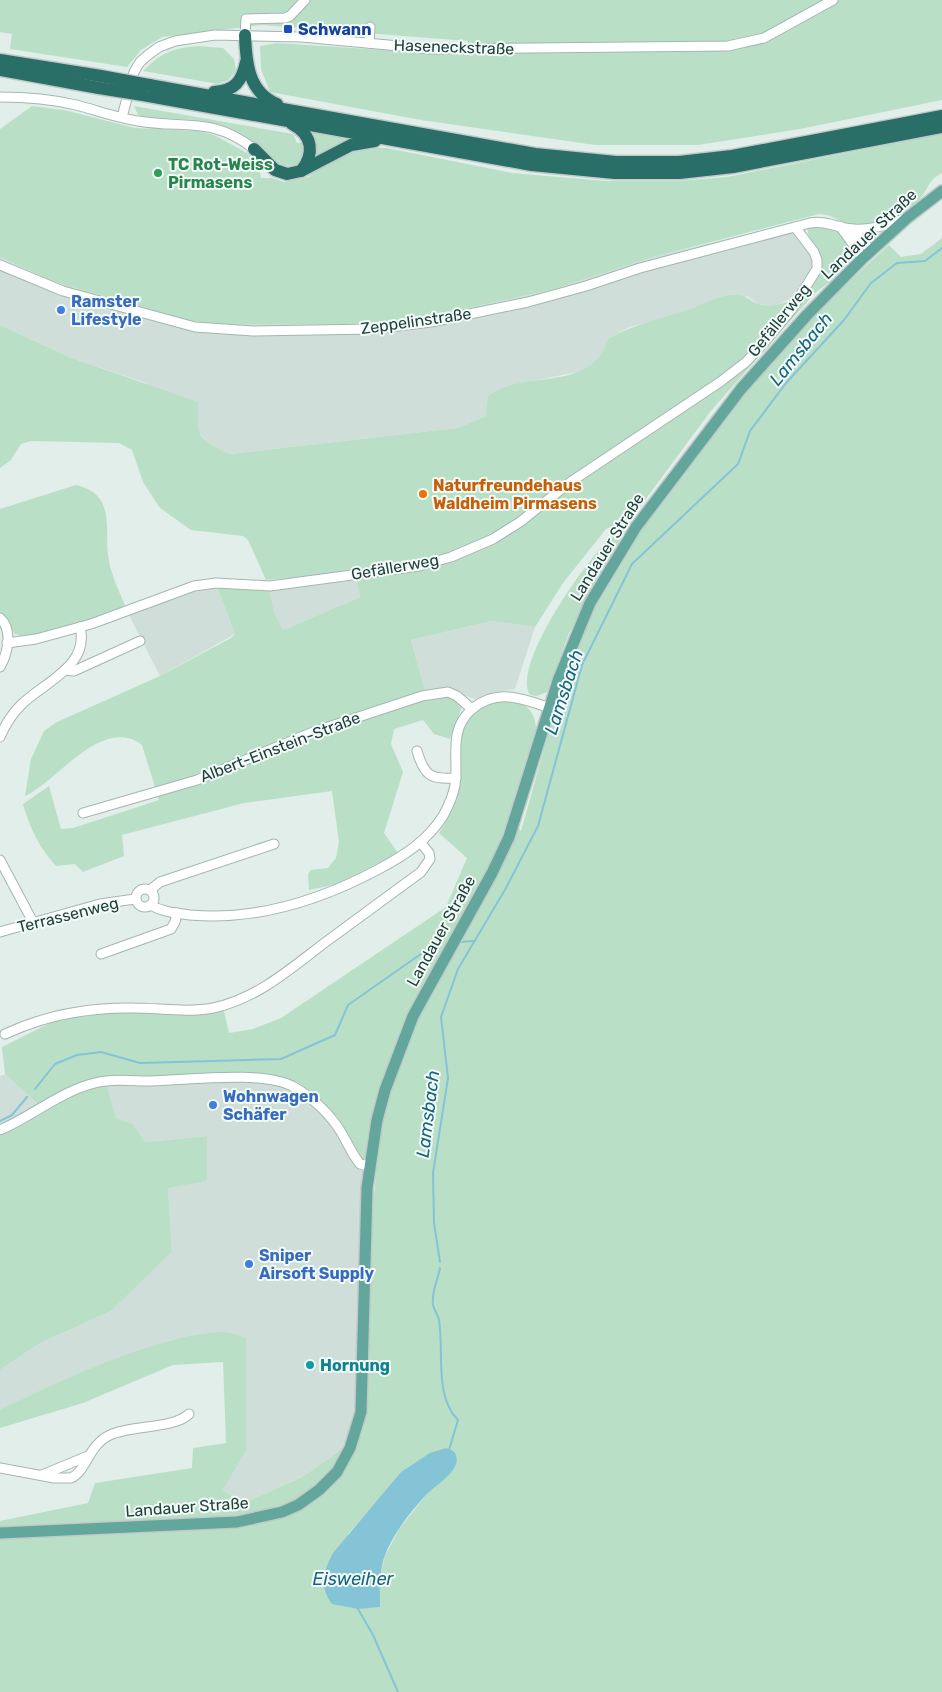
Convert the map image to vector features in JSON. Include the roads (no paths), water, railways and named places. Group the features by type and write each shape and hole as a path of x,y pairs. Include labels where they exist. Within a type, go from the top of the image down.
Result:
{"highway":[{"path":"245,34 246,57 255,88 272,102 291,110"},
{"path":"196,93 224,91 235,86 241,80 246,57"},
{"path":"0,60 275,119 562,169 658,174 742,166 942,127"},
{"path":"0,70 100,82"},
{"path":"146,90 196,93 535,154 594,161 679,162 732,156 942,116"},
{"path":"275,119 298,128 309,139 310,156 301,171"},
{"path":"254,149 280,173 301,171 351,145 374,141 403,142"}],"main road":[{"name":"Landauer Straße","path":"0,1533 237,1522 282,1512 306,1500 332,1478 350,1448 361,1412 365,1219 377,1120 402,1039 425,991 501,855 517,814 567,654 590,604 636,527 741,389 807,315 867,254 907,218 942,191"}],"street":[{"path":"245,34 246,19 285,18 290,16 305,0"},
{"name":"Haseneckstraße","path":"122,117 134,72 140,62 158,47 199,36 245,34 431,49 484,50 728,46 764,38 829,2"},
{"path":"369,43 370,27"},
{"path":"0,97 65,103 147,122 207,126 233,135 254,149"},
{"name":"Zeppelinstraße","path":"0,265 63,291 195,327 263,332 374,329 431,322 528,302 586,286 640,268 820,221 852,229 868,229 907,218"},
{"path":"835,224 867,254"},
{"name":"Gefällerweg","path":"7,643 36,639 80,627 118,615 194,586 216,583 270,586 419,566 451,557 493,539 520,522 569,483 720,382 764,344 791,310 817,269 814,252 795,227"},
{"path":"852,229 867,254"},
{"path":"0,618 6,626 7,643 0,667"},
{"path":"0,737 9,719 21,704 66,670 81,647 80,627"},
{"path":"66,670 70,671 82,667 140,641"},
{"name":"Albert-Einstein-Straße","path":"83,813 196,780 312,732 422,696 448,692 457,696 472,710"},
{"path":"150,905 157,910 176,913 217,916 246,914 303,902 334,892 359,880 421,843 444,815 453,794 456,778 456,737 464,718 472,710 492,698 502,696 518,697 550,708"},
{"path":"417,751 422,768 428,774 436,777 456,778"},
{"path":"5,1034 44,1018 83,1010 117,1008 191,1011 215,1008 240,1000 269,985 421,872 430,859 429,852 421,843"},
{"path":"150,890 154,900 150,905 143,907 136,899 136,895 142,889 150,890 160,882 274,844"},
{"path":"0,860 34,924"},
{"name":"Terrassenweg","path":"0,932 100,904 136,899"},
{"path":"101,954 171,929 175,922 176,913"},
{"path":"0,1130 32,1115 43,1105 64,1094 100,1082 204,1078 265,1080 286,1083 310,1098 334,1121 360,1164 370,1166"},
{"path":"0,1468 38,1476 71,1478 83,1467 88,1456 98,1443 109,1435 128,1429 177,1421 189,1414"}],"water":[{"name":"Eisweiher","path":"446,1448 455,1453 457,1458 454,1469 414,1508 387,1549 381,1570 380,1607 358,1609 332,1604 325,1591 324,1579 333,1553 401,1472 430,1453"}],"waterway":[{"name":"Lamsbach","path":"440,1262 434,1223 433,1173 448,1078 441,1017 458,969 506,888 538,826 582,665 632,564 738,464 750,431 786,383 844,320 871,283 897,263 925,261 942,248"},
{"path":"460,942 475,941"},
{"path":"35,1089 55,1064 77,1055 101,1052 140,1063 281,1059 335,1035 348,1005 438,942"},
{"path":"0,1121 12,1115 27,1097"},
{"name":"Lamsbach","path":"440,1268 434,1291 433,1305 439,1320 443,1386 450,1410 458,1420 449,1450"},
{"name":"Lamsbach","path":"358,1609 373,1635 398,1692"}],"place":[{"name":"Schwann","path":"288,29"},
{"name":"TC Rot-Weiss Pirmasens","path":"158,173"},
{"name":"Ramster Lifestyle","path":"61,310"},
{"name":"Naturfreundehaus Waldheim Pirmasens","path":"423,494"},
{"name":"Wohnwagen Schäfer","path":"213,1105"},
{"name":"Sniper Airsoft Supply","path":"249,1264"},
{"name":"Hornung","path":"310,1365"}]}
